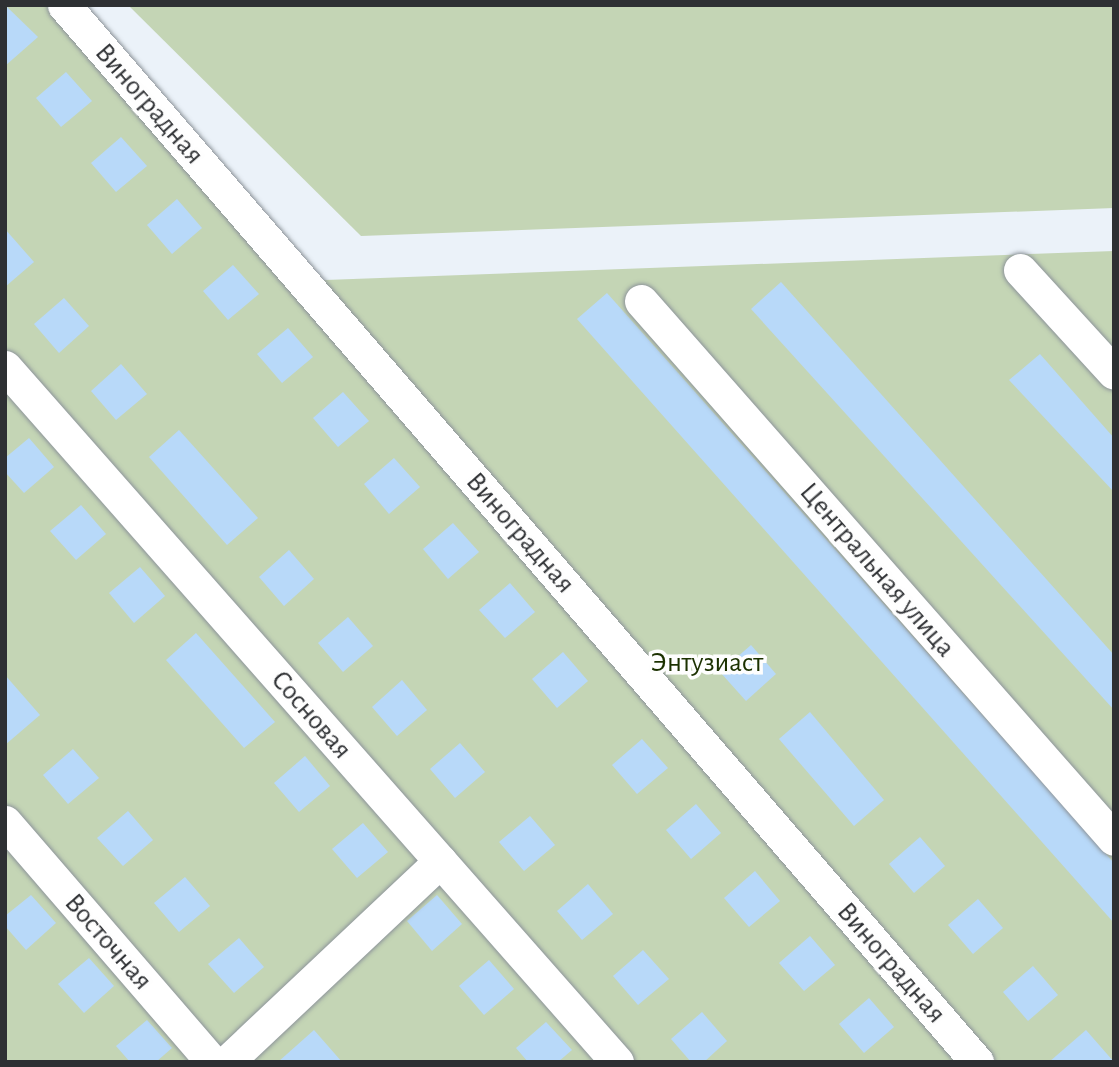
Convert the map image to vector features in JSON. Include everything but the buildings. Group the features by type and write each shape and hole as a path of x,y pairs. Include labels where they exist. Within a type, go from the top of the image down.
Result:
{"street":[{"name":"Виноградная","path":"64,5 977,1062"},
{"path":"1020,270 1114,373"},
{"name":"Центральная улица","path":"641,301 1114,839"},
{"name":"Сосновая","path":"5,367 617,1062"},
{"name":"Восточная","path":"5,822 212,1062"},
{"path":"227,1062 440,861"}],"green space":[{"name":"Энтузиаст","path":"5,5 58,5 298,281 1114,251 1114,1062 5,1062"},
{"path":"128,5 1114,5 1114,208 361,236"}]}
